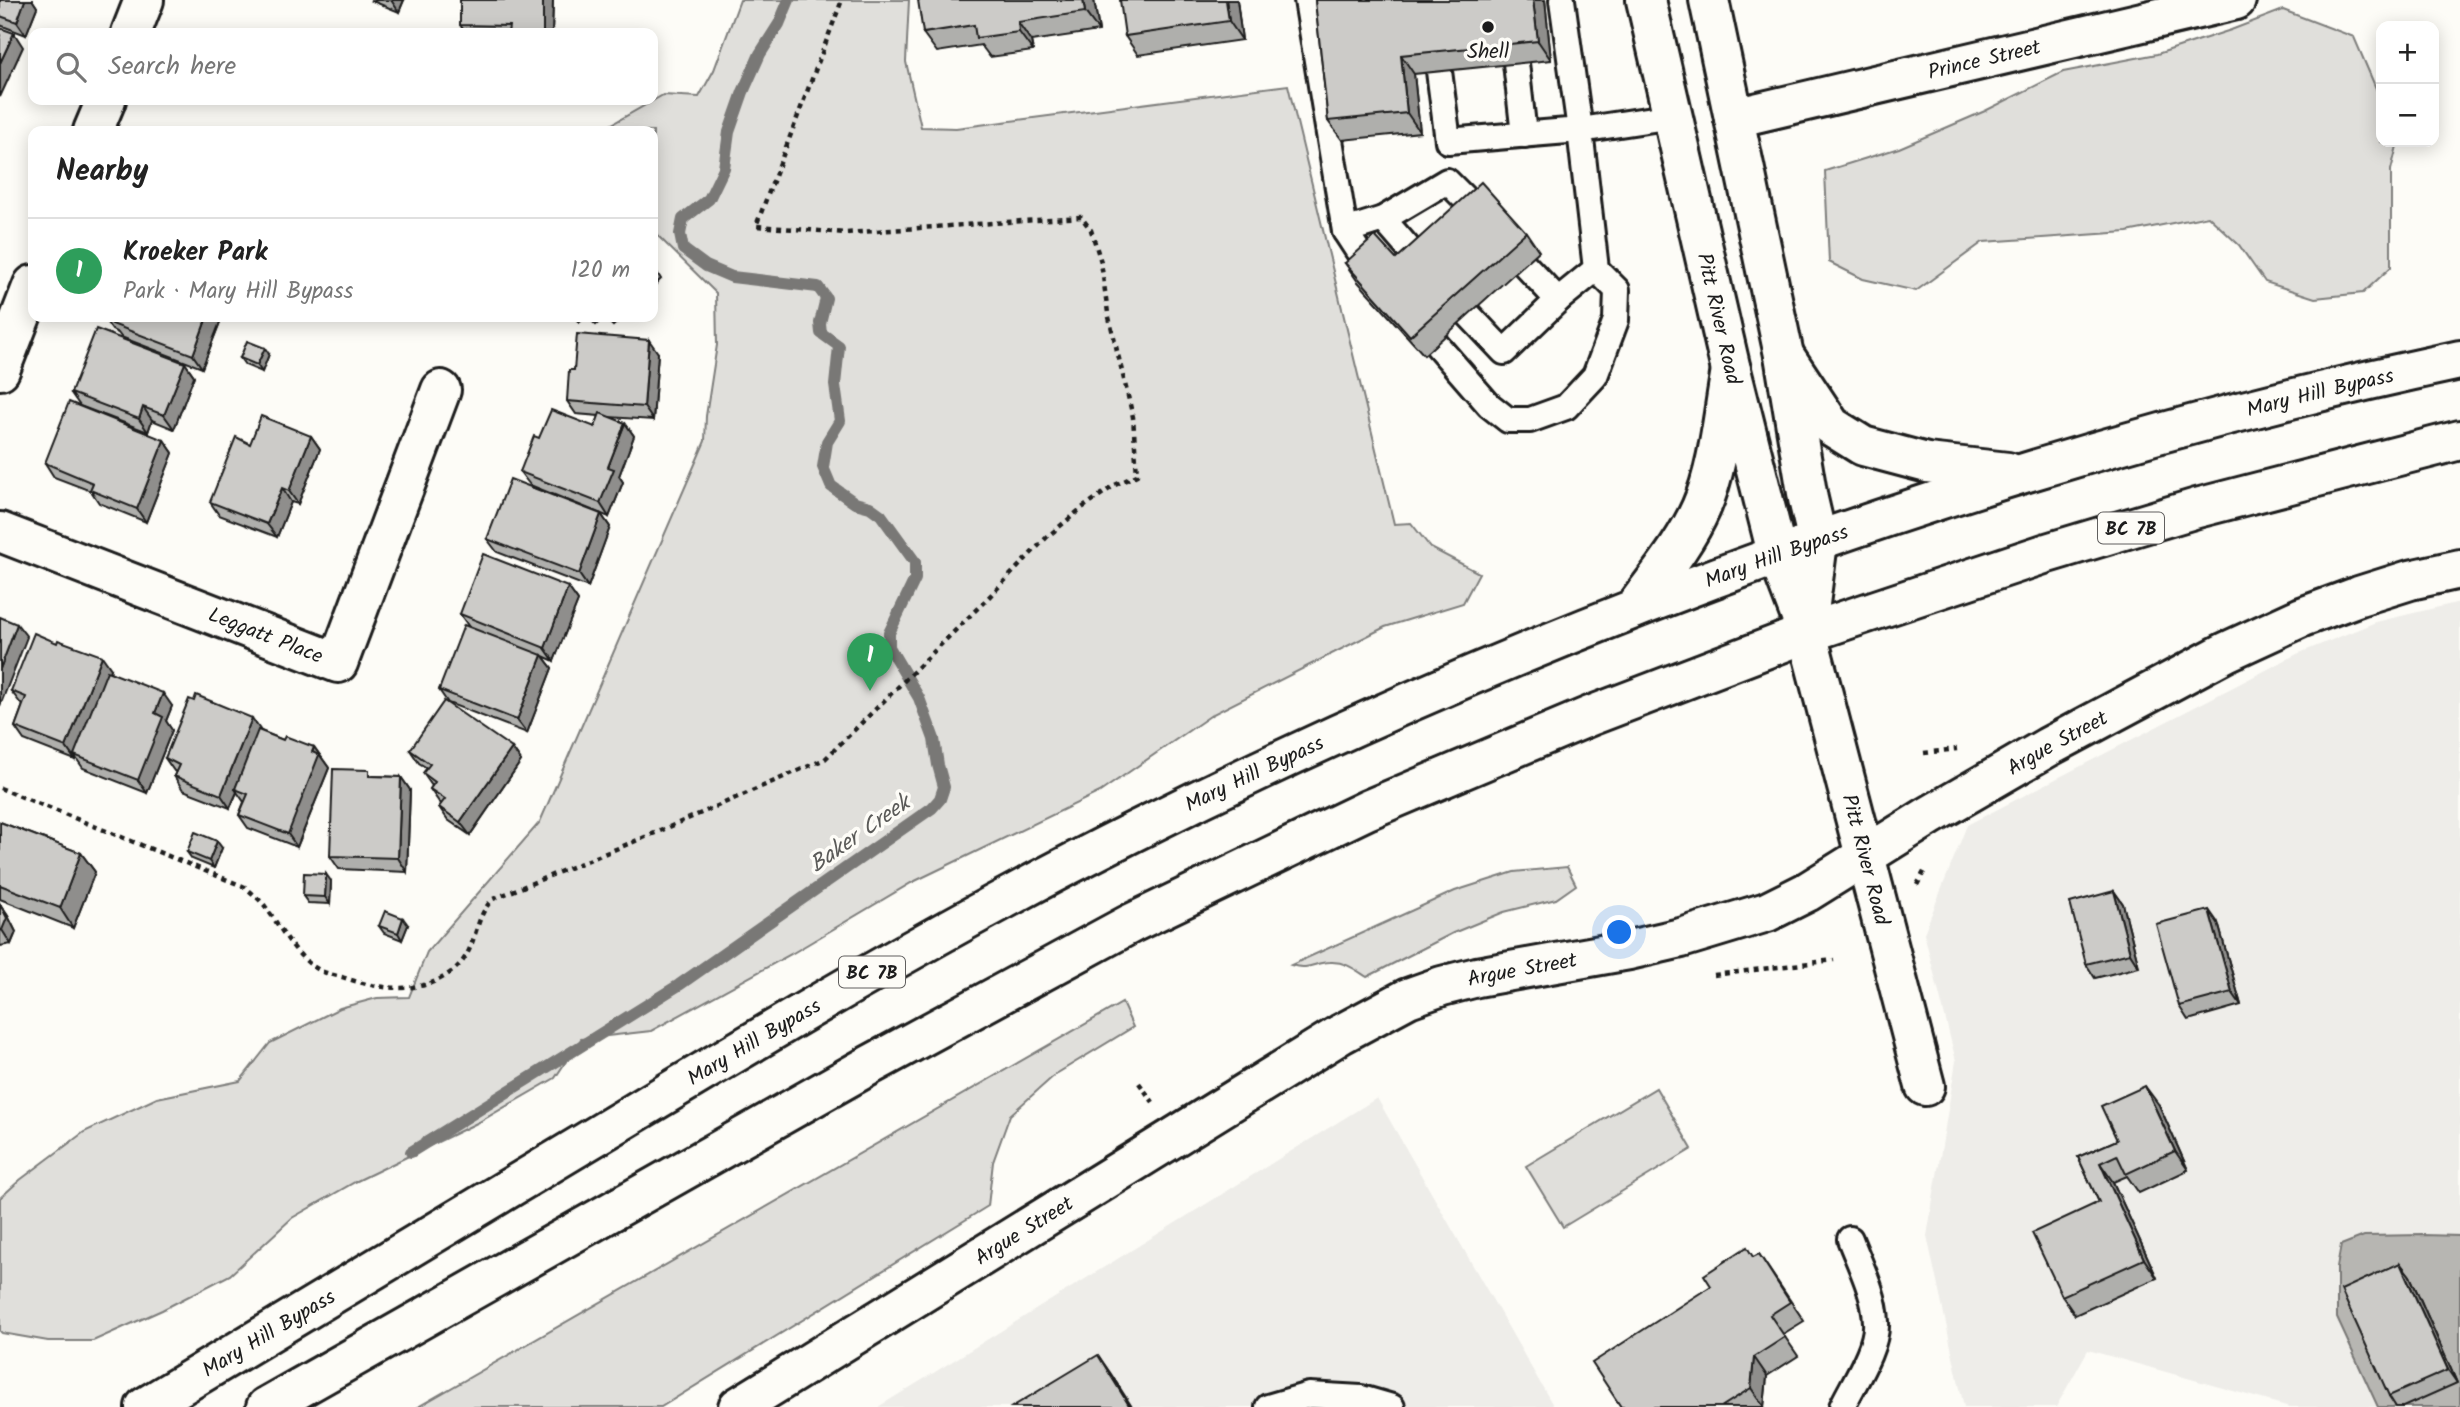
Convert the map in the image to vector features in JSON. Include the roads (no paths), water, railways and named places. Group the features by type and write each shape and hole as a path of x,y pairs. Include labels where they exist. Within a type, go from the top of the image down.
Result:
{"main road":[{"path":"133,28 144,0"},
{"name":"Pitt River Road","path":"1646,0 1731,369 1778,557 1807,633 1925,1086"},
{"name":"Pitt River Road","path":"1709,0 1784,355 1808,499 1818,542 1807,633"},
{"name":"Prince Street","path":"1734,118 2236,0"},
{"path":"1670,102 1734,118"},
{"path":"95,126 104,105"},
{"path":"0,370 28,298"},
{"path":"1784,355 1831,426 1863,446 1927,463 2021,474"},
{"name":"Mary Hill Bypass","path":"145,1407 831,994 1134,831 1368,720 1635,608 1818,542 2021,474 2352,383 2460,360"},
{"path":"1635,608 1677,551 1702,507 1717,454 1731,369"},
{"name":"Leggatt Place","path":"0,532 338,663 442,390"},
{"name":"BC 7B","path":"266,1407 846,1078 1132,923 1367,810 1590,716 1807,633 2047,553 2197,508 2460,440"},
{"name":"Argue Street","path":"738,1407 1341,1034 1408,998 1477,977 1629,950 1730,925 1767,912 1807,892 2048,747 2226,652 2302,617 2360,596 2410,580 2460,569"}],"lane":[{"path":"1307,0 1345,231 1371,271"},
{"path":"1436,344 1489,405 1508,421 1530,420 1566,407 1595,376 1616,320 1617,290 1596,268 1562,0"},
{"path":"1516,63 1524,135"},
{"path":"1439,71 1448,141 1580,130 1670,102"},
{"path":"1345,231 1382,219 1447,181 1480,214"},
{"path":"1382,219 1423,265"},
{"path":"1524,264 1558,300"},
{"path":"1468,314 1504,352 1596,268"},
{"path":"1842,1407 1868,1354 1877,1322 1867,1282 1850,1239"},
{"path":"1269,1407 1308,1395 1362,1398 1392,1407"}],"waterway":[{"name":"Baker Creek","path":"411,1152 679,985 932,808 940,799 944,787 934,739 919,698 889,647 889,633 915,579 915,562 881,515 870,507 855,503 831,486 823,467 827,442 840,421 835,385 839,346 821,333 820,323 826,298 818,287 732,277 706,266 683,249 680,234 683,219 709,199 724,168 729,132 743,92 789,0"}],"place":[{"name":"Shell","path":"1488,27"},
{"name":"Kroeker Park","path":"870,691"}]}
